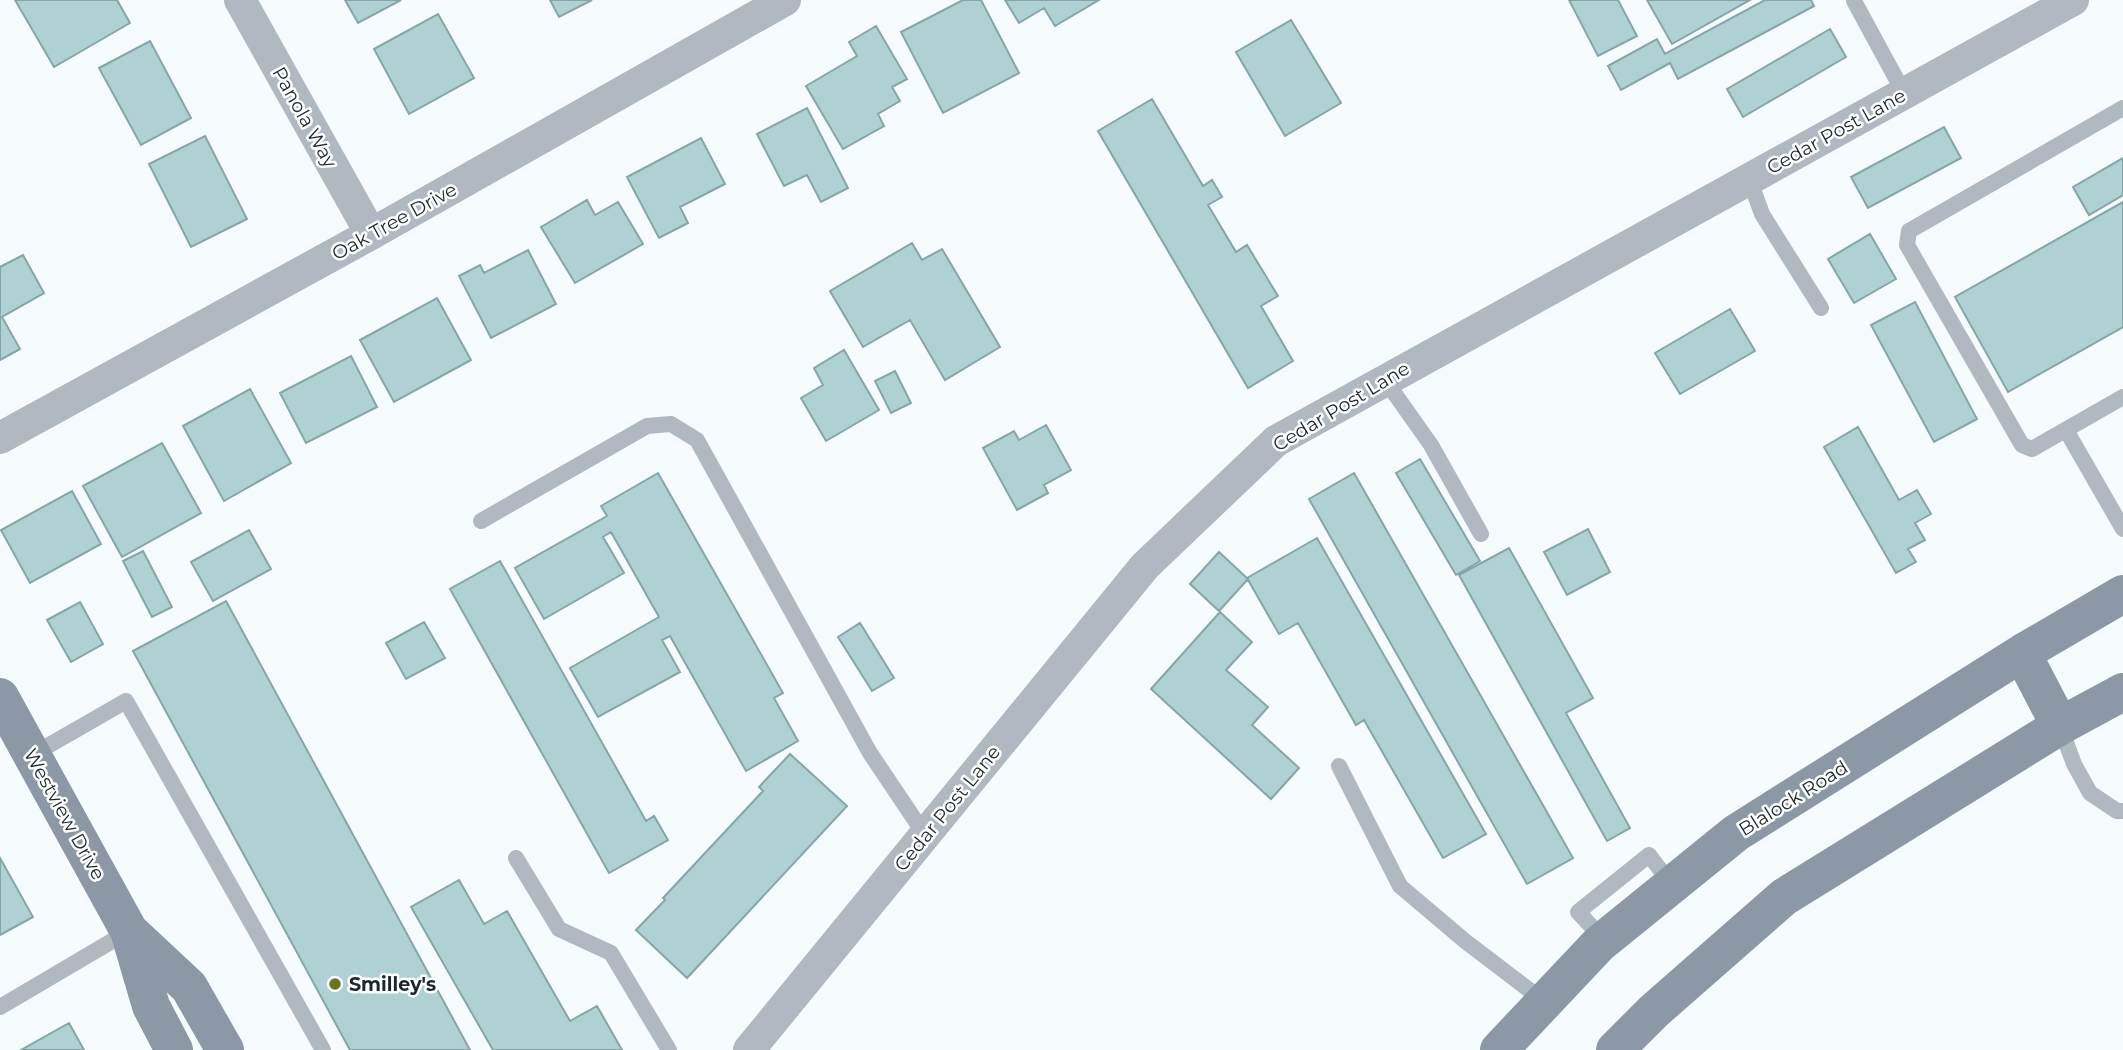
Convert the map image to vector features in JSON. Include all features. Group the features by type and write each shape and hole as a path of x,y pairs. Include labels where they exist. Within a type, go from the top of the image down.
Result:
{"main road":[{"name":"Blalock Road","path":"1499,1050 1604,940 1736,833 2022,653 2123,594"},
{"path":"2022,653 2060,726"},
{"path":"1615,1050 1654,1011 1784,897 2060,726 2123,692"},
{"name":"Westview Drive","path":"0,697 130,931 151,1006 174,1050"},
{"name":"Westview Drive","path":"130,931 189,987 225,1050"}],"street":[{"name":"Panola Way","path":"240,0 371,234"},
{"name":"Oak Tree Drive","path":"0,438 371,234 785,0"},
{"name":"Cedar Post Lane","path":"749,1050 1144,566 1276,441 2073,0"}],"lane":[{"path":"1854,1 1904,93"},
{"path":"2123,108 1909,231 1907,236 1907,245 2022,445 2032,449 2123,397"},
{"path":"1749,178 1762,214 1821,308"},
{"path":"1385,380 1431,445 1481,534"},
{"path":"481,521 647,426 671,424 697,440 870,753 925,835"},
{"path":"2066,430 2123,529"},
{"path":"32,755 125,701 323,1050"},
{"path":"2060,726 2074,764 2090,793 2117,811 2123,811"},
{"path":"1339,766 1401,886 1465,941 1545,1002"},
{"path":"516,858 559,929 611,953 670,1050"},
{"path":"0,1007 130,931"}],"building":[{"path":"15,0 117,0 130,23 54,67"},
{"path":"345,0 401,0 358,23"},
{"path":"550,0 592,0 559,17"},
{"path":"963,0 981,0 1019,73 943,113 901,32"},
{"path":"1005,0 1099,0 1055,26 1044,8 1019,23"},
{"path":"1569,0 1618,0 1637,36 1598,56"},
{"path":"1647,0 1750,0 1672,44"},
{"path":"1765,0 1811,0 1814,6 1678,79 1670,63 1621,90 1608,66 1657,39 1665,54"},
{"path":"438,14 474,78 409,114 374,49"},
{"path":"1291,20 1341,103 1285,136 1236,52"},
{"path":"876,26 907,79 892,87 900,101 878,114 884,126 843,149 806,86 857,56 849,42"},
{"path":"1830,29 1846,57 1743,117 1727,89"},
{"path":"150,41 191,118 141,145 99,68"},
{"path":"1152,99 1203,186 1212,180 1222,197 1208,205 1236,252 1247,245 1278,296 1261,306 1293,361 1248,388 1098,131"},
{"path":"807,108 848,188 821,202 807,175 784,186 757,134"},
{"path":"1944,127 1961,158 1868,208 1851,177"},
{"path":"205,136 247,219 191,247 149,164"},
{"path":"701,138 725,184 680,207 688,223 659,238 627,177"},
{"path":"2123,158 2123,195 2089,215 2073,187"},
{"path":"587,200 595,215 618,202 643,244 575,283 541,227"},
{"path":"2123,202 2123,327 2008,392 1955,297"},
{"path":"1870,234 1896,279 1854,303 1828,259"},
{"path":"912,243 922,260 942,249 1000,347 945,380 910,320 863,347 830,291"},
{"path":"528,250 556,304 491,338 459,276 480,265 484,273"},
{"path":"23,255 44,293 2,317 20,349 0,360 0,267"},
{"path":"437,298 471,360 394,402 360,340"},
{"path":"1915,302 1977,419 1934,442 1871,325"},
{"path":"1730,309 1755,351 1680,394 1655,353"},
{"path":"844,350 879,410 826,441 801,398 823,385 814,368"},
{"path":"351,356 377,407 306,443 280,393"},
{"path":"895,371 911,403 891,413 875,381"},
{"path":"250,389 291,463 224,501 183,426"},
{"path":"1046,425 1071,470 1044,485 1048,493 1017,510 983,448 1014,431 1019,440"},
{"path":"1858,427 1899,500 1917,490 1931,514 1915,523 1925,540 1908,549 1916,562 1896,573 1824,447"},
{"path":"162,443 201,513 122,557 83,486"},
{"path":"1420,459 1480,561 1456,575 1396,473"},
{"path":"658,473 783,693 774,698 798,741 746,771 670,636 662,640 680,672 598,717 570,668 659,617 611,532 603,537 624,573 544,619 515,568 607,516 601,506"},
{"path":"1354,473 1573,858 1527,884 1309,499"},
{"path":"72,491 101,544 30,583 1,530"},
{"path":"1588,529 1610,572 1567,595 1544,552"},
{"path":"249,530 271,569 213,601 191,562"},
{"path":"1317,538 1486,834 1443,858 1364,720 1356,725 1298,623 1279,634 1247,578"},
{"path":"1509,548 1593,698 1566,713 1630,828 1607,841 1459,575"},
{"path":"143,551 172,607 152,617 123,561"},
{"path":"1219,552 1248,579 1219,611 1190,584"},
{"path":"500,561 646,821 654,816 668,840 609,873 450,589"},
{"path":"226,601 470,1050 350,1050 133,651"},
{"path":"80,602 103,644 71,662 47,620"},
{"path":"1220,612 1252,642 1226,670 1268,707 1252,725 1299,768 1271,799 1151,689"},
{"path":"424,622 445,658 406,679 386,643"},
{"path":"860,623 894,678 872,691 838,637"},
{"path":"790,754 847,806 687,978 636,930 763,791 759,787"},
{"path":"0,858 33,917 0,935"},
{"path":"459,880 484,924 507,911 570,1021 597,1006 622,1050 493,1050 411,907"},
{"path":"69,1023 84,1050 21,1050"}],"place":[{"name":"Smilley's","path":"335,984"}]}
